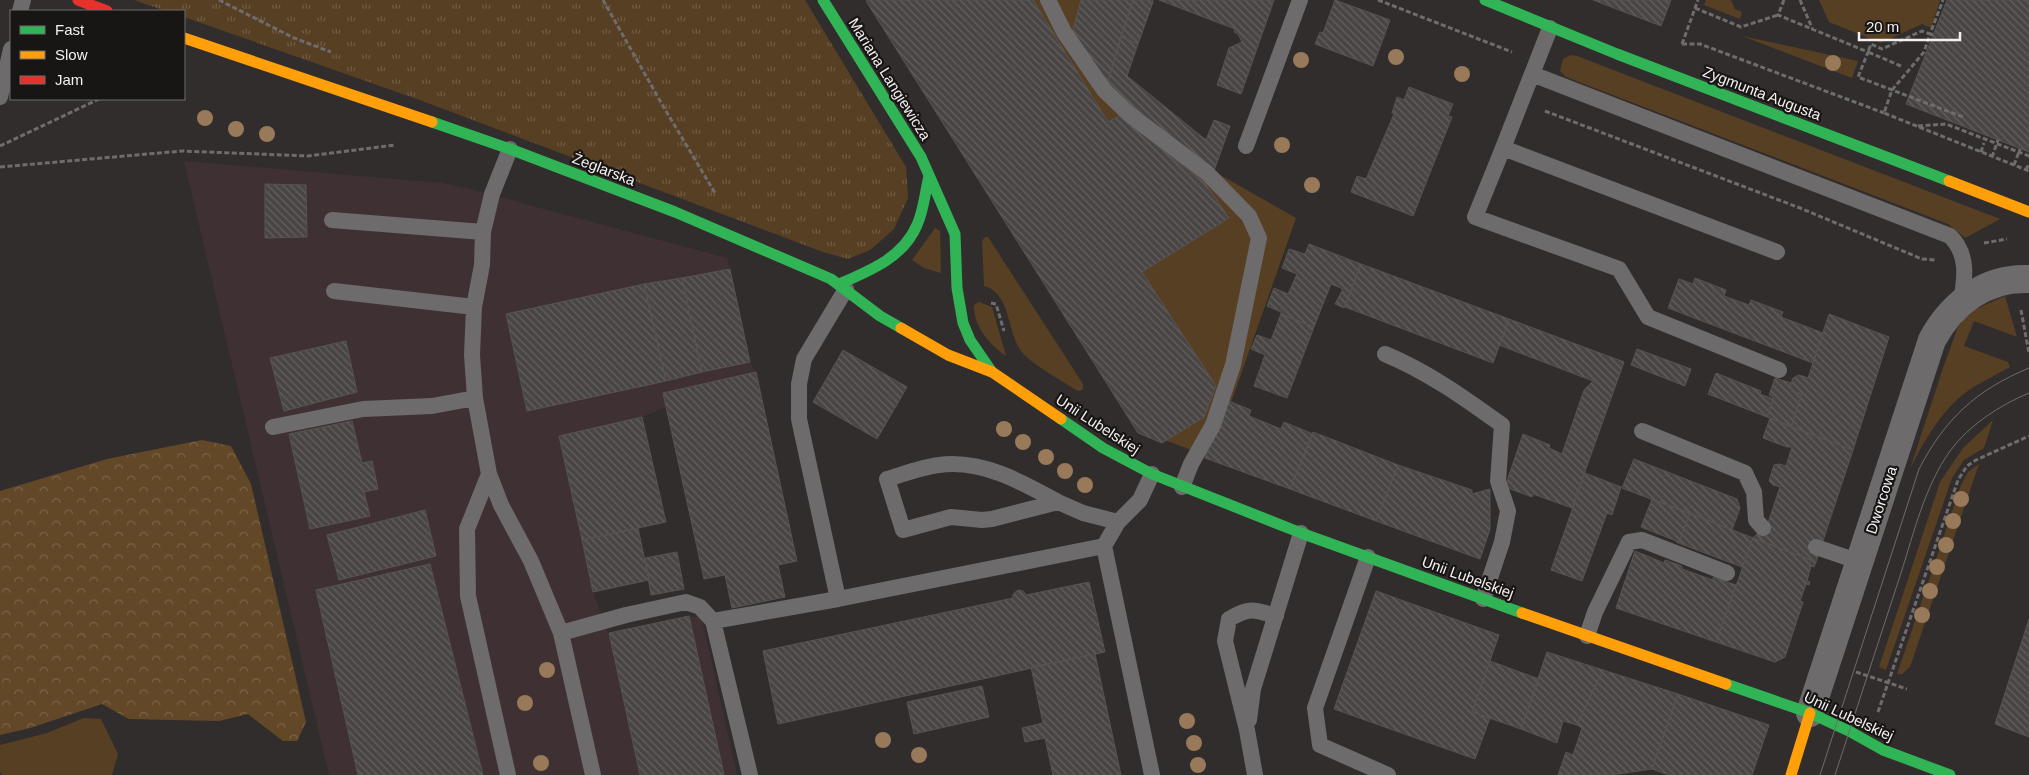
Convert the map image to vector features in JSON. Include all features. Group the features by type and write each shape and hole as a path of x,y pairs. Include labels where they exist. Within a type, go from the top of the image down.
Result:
{"street":[{"path":"78,0 104,10"},
{"name":"Mariana Langiewicza","path":"823,0 911,139 929,176 955,234 960,312 970,340 992,372"},
{"name":"Zygmunta Augusta","path":"1485,0 1550,28 2029,212"},
{"name":"Żeglarska","path":"185,38 510,149 675,212 843,287 880,316 948,355 992,372"},
{"path":"843,287 880,265 904,245 917,225 929,176"},
{"name":"Dworcowa","path":"1791,775 1932,340 1939,327 1961,302 1974,292 1996,282 2016,278 2029,278"},
{"name":"Unii Lubelskiej","path":"992,372 1103,448 1152,474 1182,487 1301,533 1483,599 1810,713 1868,740 1882,750 1950,775"}],"lane":[{"path":"1048,0 1064,32 1104,90 1129,114 1207,173 1249,216 1259,238 1233,365 1213,425 1191,464 1182,487"},
{"path":"1246,146 1300,0"},
{"path":"1550,28 1475,218 1619,269 1648,317 1779,370"},
{"path":"0,97 10,53"},
{"path":"1532,74 1943,232 1957,242 1962,251 1966,277 1961,302"},
{"path":"1503,148 1777,252"},
{"path":"510,149 492,194 483,232 482,265 474,307 472,355 475,398 489,474 501,505 531,561 561,633 593,775"},
{"path":"332,220 483,232"},
{"path":"838,599 799,420 799,384 804,359 843,287"},
{"path":"334,291 474,307"},
{"path":"1384,354 1423,371 1502,425 1498,481 1508,511 1502,542 1483,599"},
{"path":"273,427 362,410 432,406 475,398"},
{"path":"1642,431 1745,473 1754,492 1756,520 1763,528"},
{"path":"1058,502 982,520 951,517 903,530 887,479 937,465 968,464 1013,478 1083,513 1118,522"},
{"path":"489,474 467,529 468,596 508,775"},
{"path":"1152,474 1140,500 1118,522 1104,546 1152,775"},
{"path":"1247,730 1253,689 1301,533"},
{"path":"1587,636 1595,612 1629,542 1642,540 1727,573"},
{"path":"713,621 838,599 1104,546"},
{"path":"1816,547 1860,562"},
{"path":"1368,557 1315,708 1320,745 1388,775"},
{"path":"561,633 626,614 686,602 700,607 713,621 750,775"},
{"path":"1255,775 1247,730 1226,641 1229,620 1243,611 1261,611 1276,616"},
{"path":"1904,775 1909,759"}],"path":[{"path":"603,0 663,106 716,194"},
{"path":"1378,0 1517,54"},
{"path":"1682,44 1698,0"},
{"path":"1778,15 1784,0"},
{"path":"1800,0 1813,30"},
{"path":"1943,0 1924,52 1892,90 1884,113 2028,171 2029,163"},
{"path":"1695,8 1741,27 1778,15 1901,66"},
{"path":"1932,34 1922,31 1882,49 1871,44 1858,77 1964,117"},
{"path":"0,146 97,100"},
{"path":"1542,119 1545,111 1800,208 1922,259 1943,259"},
{"path":"1916,126 1946,124 2020,150 2029,156"},
{"path":"1992,157 1998,142"},
{"path":"1981,152 1984,143"},
{"path":"0,167 182,151 308,156 402,144"},
{"path":"2014,165 2020,150"},
{"path":"1980,243 2011,238"},
{"path":"957,288 996,304 1006,338"},
{"path":"2020,304 2029,353"},
{"path":"1868,740 1958,480 1967,466 1976,460 2029,436"},
{"path":"1827,664 1907,689"}],"shaded area":[{"path":"184,161 442,183 492,194 727,258 750,362 756,372 663,393 666,407 642,417 559,436 593,592 608,633 701,615 737,775 329,775"}],"green space":[{"path":"134,0 805,0 906,167 908,198 894,229 870,250 848,259 823,252 417,99 185,17 185,10 163,10"},
{"path":"869,0 1133,0 1107,87 1215,172 1296,218 1210,457 1170,442 1141,434"},
{"path":"1706,0 1731,0 1735,9 1742,12 1740,19 1704,5"},
{"path":"1819,0 1940,0 1931,28 1922,24 1881,43 1829,22"},
{"path":"1742,36 1858,61 1852,78"},
{"path":"1570,55 1577,56 2000,219 1965,238 1948,224 1566,77 1560,71 1563,59"},
{"path":"935,228 940,231 941,273 924,268 912,260"},
{"path":"985,237 988,237 1083,384 1083,389 1080,391 1039,366 1021,351 1016,343 1004,305 999,296 993,290 984,286 982,241"},
{"path":"2005,296 2017,337 1974,321 1964,346 2008,362 2010,367 1972,388 1952,404 1936,424 1910,469 1958,327 1976,309"},
{"path":"979,302 992,307 1006,356 989,341 979,327 974,313 974,305"},
{"path":"1993,420 1984,448 1964,460 1952,478 1886,670 1879,667 1940,482 1963,448"},
{"path":"202,440 231,446 251,484 306,722 297,741 283,741 248,714 219,721 129,719 102,704 30,728 0,735 0,491 107,459"},
{"path":"1979,464 1910,667 1902,674 1897,674 1961,485 1968,472"},
{"path":"84,718 101,719 118,754 112,775 2,775 0,772 0,745 47,733"}],"building":[{"path":"1033,0 1108,122 1119,116 1205,183 1229,218 1142,272 1216,386 1204,417 1162,443 1138,433 866,1"},
{"path":"1081,0 1133,0 1106,87 1071,37"},
{"path":"1133,0 1153,0 1138,44 1121,37"},
{"path":"1159,0 1274,0 1241,94 1217,85 1229,48 1242,42 1238,34 1234,32 1235,29"},
{"path":"1335,0 1390,20 1373,66 1315,44 1320,32 1323,33"},
{"path":"1593,0 1671,0 1661,26"},
{"path":"1947,0 2029,0 2029,152 1906,104"},
{"path":"1121,37 1138,44 1127,76 1206,140 1214,120 1230,126 1214,171 1106,87"},
{"path":"1409,87 1453,104 1448,116 1452,117 1413,216 1351,192 1357,176 1366,179 1394,114 1392,113 1397,97 1404,100"},
{"path":"265,184 306,185 307,237 265,238"},
{"path":"1309,244 1361,264 1344,308 1335,304 1343,289 1331,284 1314,327 1281,314 1281,312 1267,306 1274,288 1288,294 1297,274 1282,268 1289,249 1305,254"},
{"path":"1361,264 1509,319 1493,363 1345,307"},
{"path":"730,269 750,362 702,372 682,278"},
{"path":"682,278 702,372 666,381 644,284"},
{"path":"1695,278 1726,290 1724,296 1749,305 1751,300 1783,312 1781,317 1823,333 1813,363 1668,308 1679,279 1693,284"},
{"path":"644,284 666,381 527,411 506,314"},
{"path":"1281,314 1314,327 1287,398 1254,386 1265,355 1251,349 1257,335 1271,340"},
{"path":"1829,314 1889,337 1853,450 1791,427 1802,394 1793,392 1790,386 1793,378 1799,375 1808,378"},
{"path":"1509,319 1624,362 1572,508 1533,494 1532,497 1505,487 1523,434 1550,445 1549,448 1562,454 1584,390 1593,381 1499,345"},
{"path":"346,341 357,392 284,411 270,358"},
{"path":"1637,349 1691,369 1685,386 1631,365"},
{"path":"843,350 907,387 877,439 813,402"},
{"path":"756,372 797,561 778,565 785,597 732,608 725,575 704,579 663,393"},
{"path":"1716,373 1761,391 1760,394 1773,399 1767,417 1708,394"},
{"path":"1775,378 1791,383 1790,386 1793,392 1802,394 1791,427 1767,417 1774,398 1769,395"},
{"path":"1226,400 1251,410 1249,416 1281,429 1284,422 1313,434 1290,489 1205,458"},
{"path":"642,417 666,522 582,540 559,436"},
{"path":"1770,418 1853,450 1816,562 1753,538 1768,523 1780,487 1773,485 1769,481 1774,465 1786,466 1792,447 1763,438"},
{"path":"352,421 362,463 372,461 378,489 364,492 370,516 310,529 289,434"},
{"path":"1313,432 1398,465 1376,521 1290,489"},
{"path":"1634,459 1737,499 1740,508 1732,530 1622,488"},
{"path":"1398,465 1472,490 1472,494 1490,489 1490,529 1480,559 1376,521"},
{"path":"1585,473 1621,487 1612,515 1607,513 1582,581 1551,570"},
{"path":"1652,499 1690,513 1679,542 1641,527"},
{"path":"425,510 436,556 339,580 327,535"},
{"path":"1690,513 1753,538 1742,567 1676,542 1679,542"},
{"path":"638,528 649,580 593,592 582,540"},
{"path":"1753,538 1816,562 1814,567 1811,566 1807,581 1810,582 1809,585 1806,584 1800,601 1803,602 1785,657 1775,662 1716,642"},
{"path":"1635,551 1664,563 1665,560 1682,566 1682,569 1713,580 1713,577 1736,585 1716,642 1616,608"},
{"path":"677,552 684,589 651,595 645,558"},
{"path":"430,564 483,775 358,775 316,590"},
{"path":"1089,582 1105,652 778,724 763,651 1013,598 1013,594 1018,590 1023,591 1026,595"},
{"path":"1376,591 1499,635 1472,712 1490,718 1475,759 1334,709"},
{"path":"689,616 724,775 640,775 609,633"},
{"path":"2029,619 2029,737 1995,724"},
{"path":"1547,652 1603,670 1577,725 1563,721 1557,743 1521,729"},
{"path":"1095,654 1121,775 1053,775 1045,738 1025,742 1022,728 1043,723 1031,667"},
{"path":"1490,661 1539,679 1521,729 1472,712"},
{"path":"1603,670 1678,694 1652,769 1612,775 1558,775 1566,752 1573,755 1582,728 1577,725"},
{"path":"982,686 989,717 914,734 907,702"},
{"path":"1678,694 1769,725 1752,775 1669,775 1652,769"}],"tram line":[{"path":"1820,775 1919,469 1940,435 1964,408 1993,386 2029,368"},
{"path":"1835,775 1916,526 1927,494 1941,465 1950,451 1976,424 2007,403 2029,393"}],"traffic: fast":[{"path":"823,0 921,157 955,234 957,288 963,323 970,340 992,372"},
{"path":"1485,0 1617,54 1949,181"},
{"path":"432,122 510,149 675,212 831,279 880,316 901,328"},
{"path":"839,284 884,262 903,246 917,225 923,207 929,176"},
{"path":"1061,419 1103,448 1152,474 1301,533 1522,613"},
{"path":"1726,684 1810,713 1849,731 1883,750 1950,775"}],"traffic: slow":[{"path":"185,38 432,122"},
{"path":"1949,181 2029,212"},
{"path":"901,328 948,355 992,372 1061,419"},
{"path":"1522,613 1726,684"},
{"path":"1791,775 1810,713"}],"traffic: jam":[{"path":"78,0 104,10"}]}
